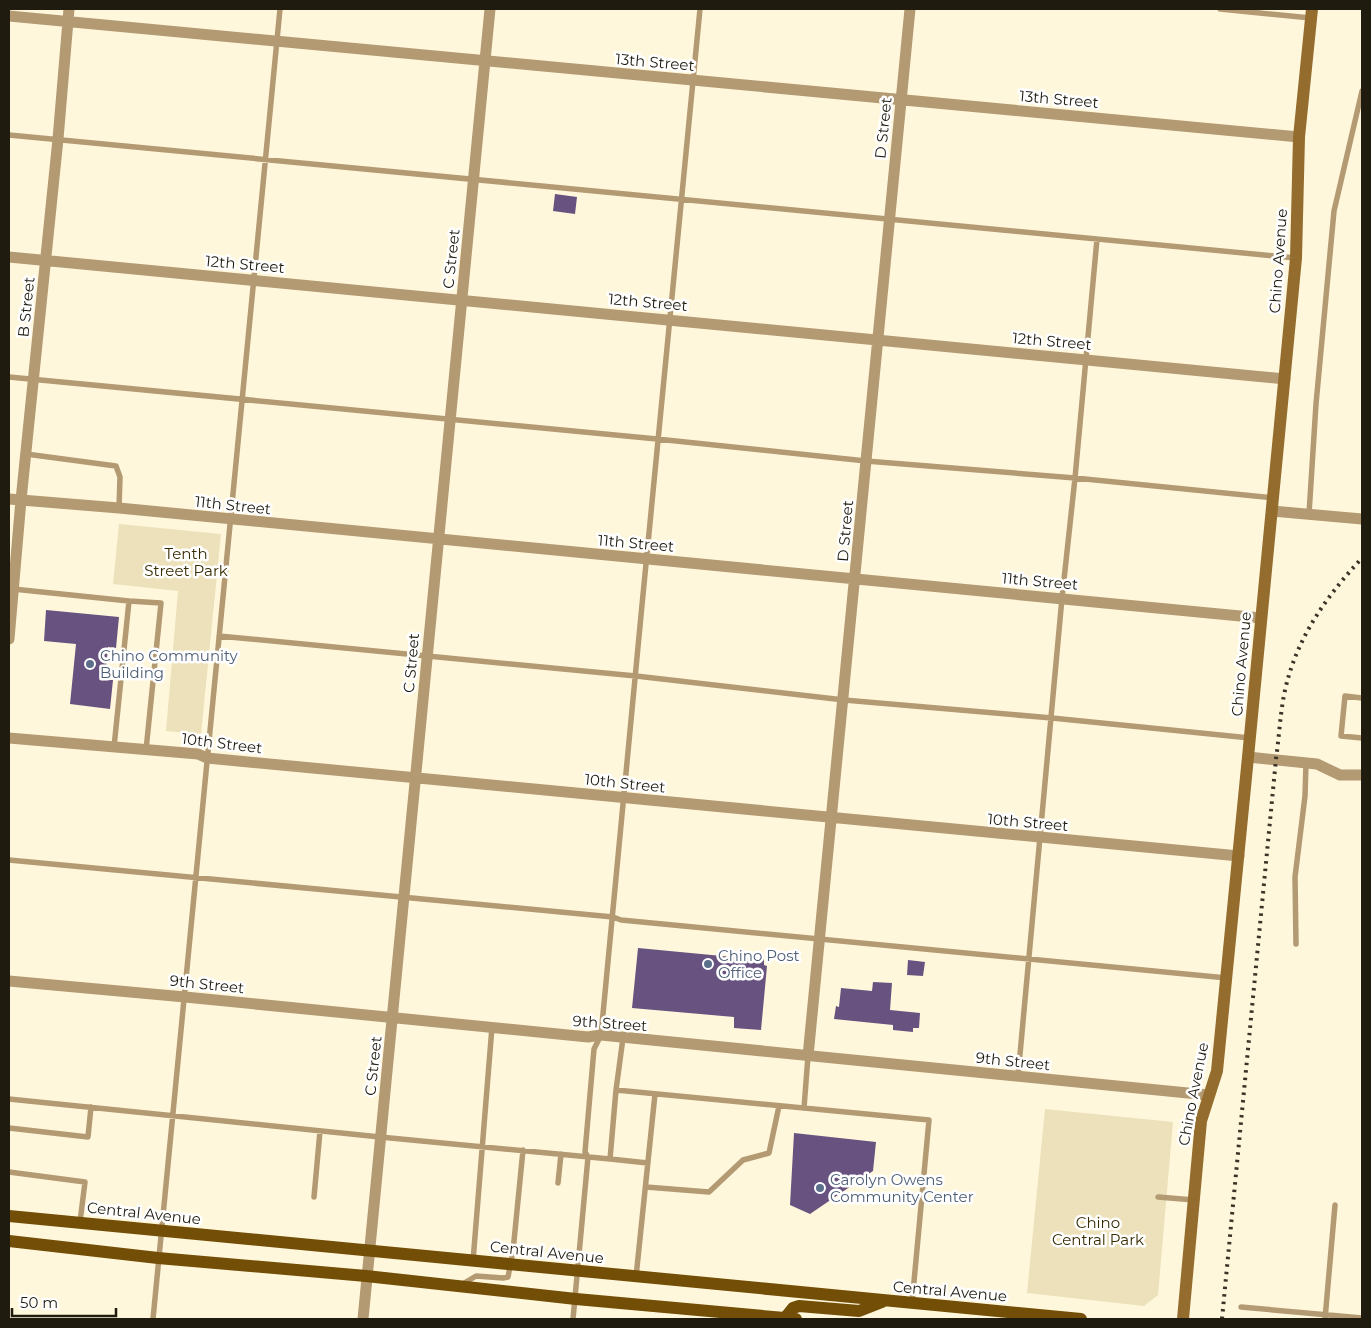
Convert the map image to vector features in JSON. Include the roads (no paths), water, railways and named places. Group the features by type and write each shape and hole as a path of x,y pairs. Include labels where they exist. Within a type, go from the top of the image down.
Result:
{"main road":[{"name":"Chino Avenue","path":"1183,1319 1201,1121 1217,1071 1239,856 1296,258 1300,137 1311,14"},
{"name":"Central Avenue","path":"9,1216 511,1266 1081,1319"},
{"path":"9,1241 158,1258 366,1276 576,1299 788,1319 793,1308 799,1306 859,1311 885,1301"}],"street":[{"name":"B Street","path":"9,639 13,589 15,500 26,454 58,139 69,9"},
{"name":"C Street","path":"363,1319 368,1251 393,1018 490,9"},
{"name":"D Street","path":"808,1056 910,9"},
{"name":"13th Street","path":"9,16 1300,137"},
{"name":"12th Street","path":"9,256 1285,379"},
{"name":"11th Street","path":"15,500 119,508 1261,618"},
{"path":"1273,505 1309,514 1362,519"},
{"name":"10th Street","path":"9,738 198,754 207,758 831,819 1239,856"},
{"path":"1248,757 1306,762 1317,764 1340,775 1362,775"},
{"name":"9th Street","path":"9,981 185,996 492,1028 588,1037 623,1038 1208,1095"}],"lane":[{"path":"153,1319 160,1231 185,996 280,9"},
{"path":"573,1319 588,1157 585,1152 594,1049 601,1036 700,9"},
{"path":"1220,9 1311,14"},
{"path":"1309,514 1316,404 1334,211 1362,91"},
{"path":"9,135 474,181 1296,258"},
{"path":"1018,1076 1097,239"},
{"path":"9,377 866,461 1075,478 1273,505"},
{"path":"26,454 116,466 120,478 119,508"},
{"path":"13,589 161,603 146,750"},
{"path":"114,747 129,601"},
{"path":"219,636 636,676 844,700 1250,738"},
{"path":"1362,698 1345,696 1341,736 1362,738"},
{"path":"1296,944 1295,877 1305,796 1306,762"},
{"path":"9,860 613,917 620,920 1227,978"},
{"path":"473,1261 492,1028"},
{"path":"610,1159 623,1038"},
{"path":"804,1108 808,1056"},
{"path":"616,1090 929,1120 912,1303"},
{"path":"636,1277 655,1094"},
{"path":"9,1099 648,1163"},
{"path":"646,1187 709,1192 742,1160 769,1152 779,1106"},
{"path":"9,1128 88,1137 91,1107"},
{"path":"314,1197 320,1131"},
{"path":"460,1286 476,1276 506,1278 510,1274 523,1150"},
{"path":"558,1184 561,1154"},
{"path":"9,1172 85,1182 80,1223"},
{"path":"1158,1197 1194,1200"},
{"path":"1325,1317 1335,1205"},
{"path":"1241,1307 1325,1317 1362,1318"}],"railway":[{"path":"1222,1319 1281,711 1289,675 1304,638 1324,604 1362,558"}],"place":[{"name":"Chino Community Building","path":"90,664"},
{"name":"Chino Post Office","path":"708,964"},
{"name":"Carolyn Owens Community Center","path":"820,1188"}],"park label":[{"name":"Tenth Street Park","path":"186,562"},
{"name":"Chino Central Park","path":"1098,1230"}]}
